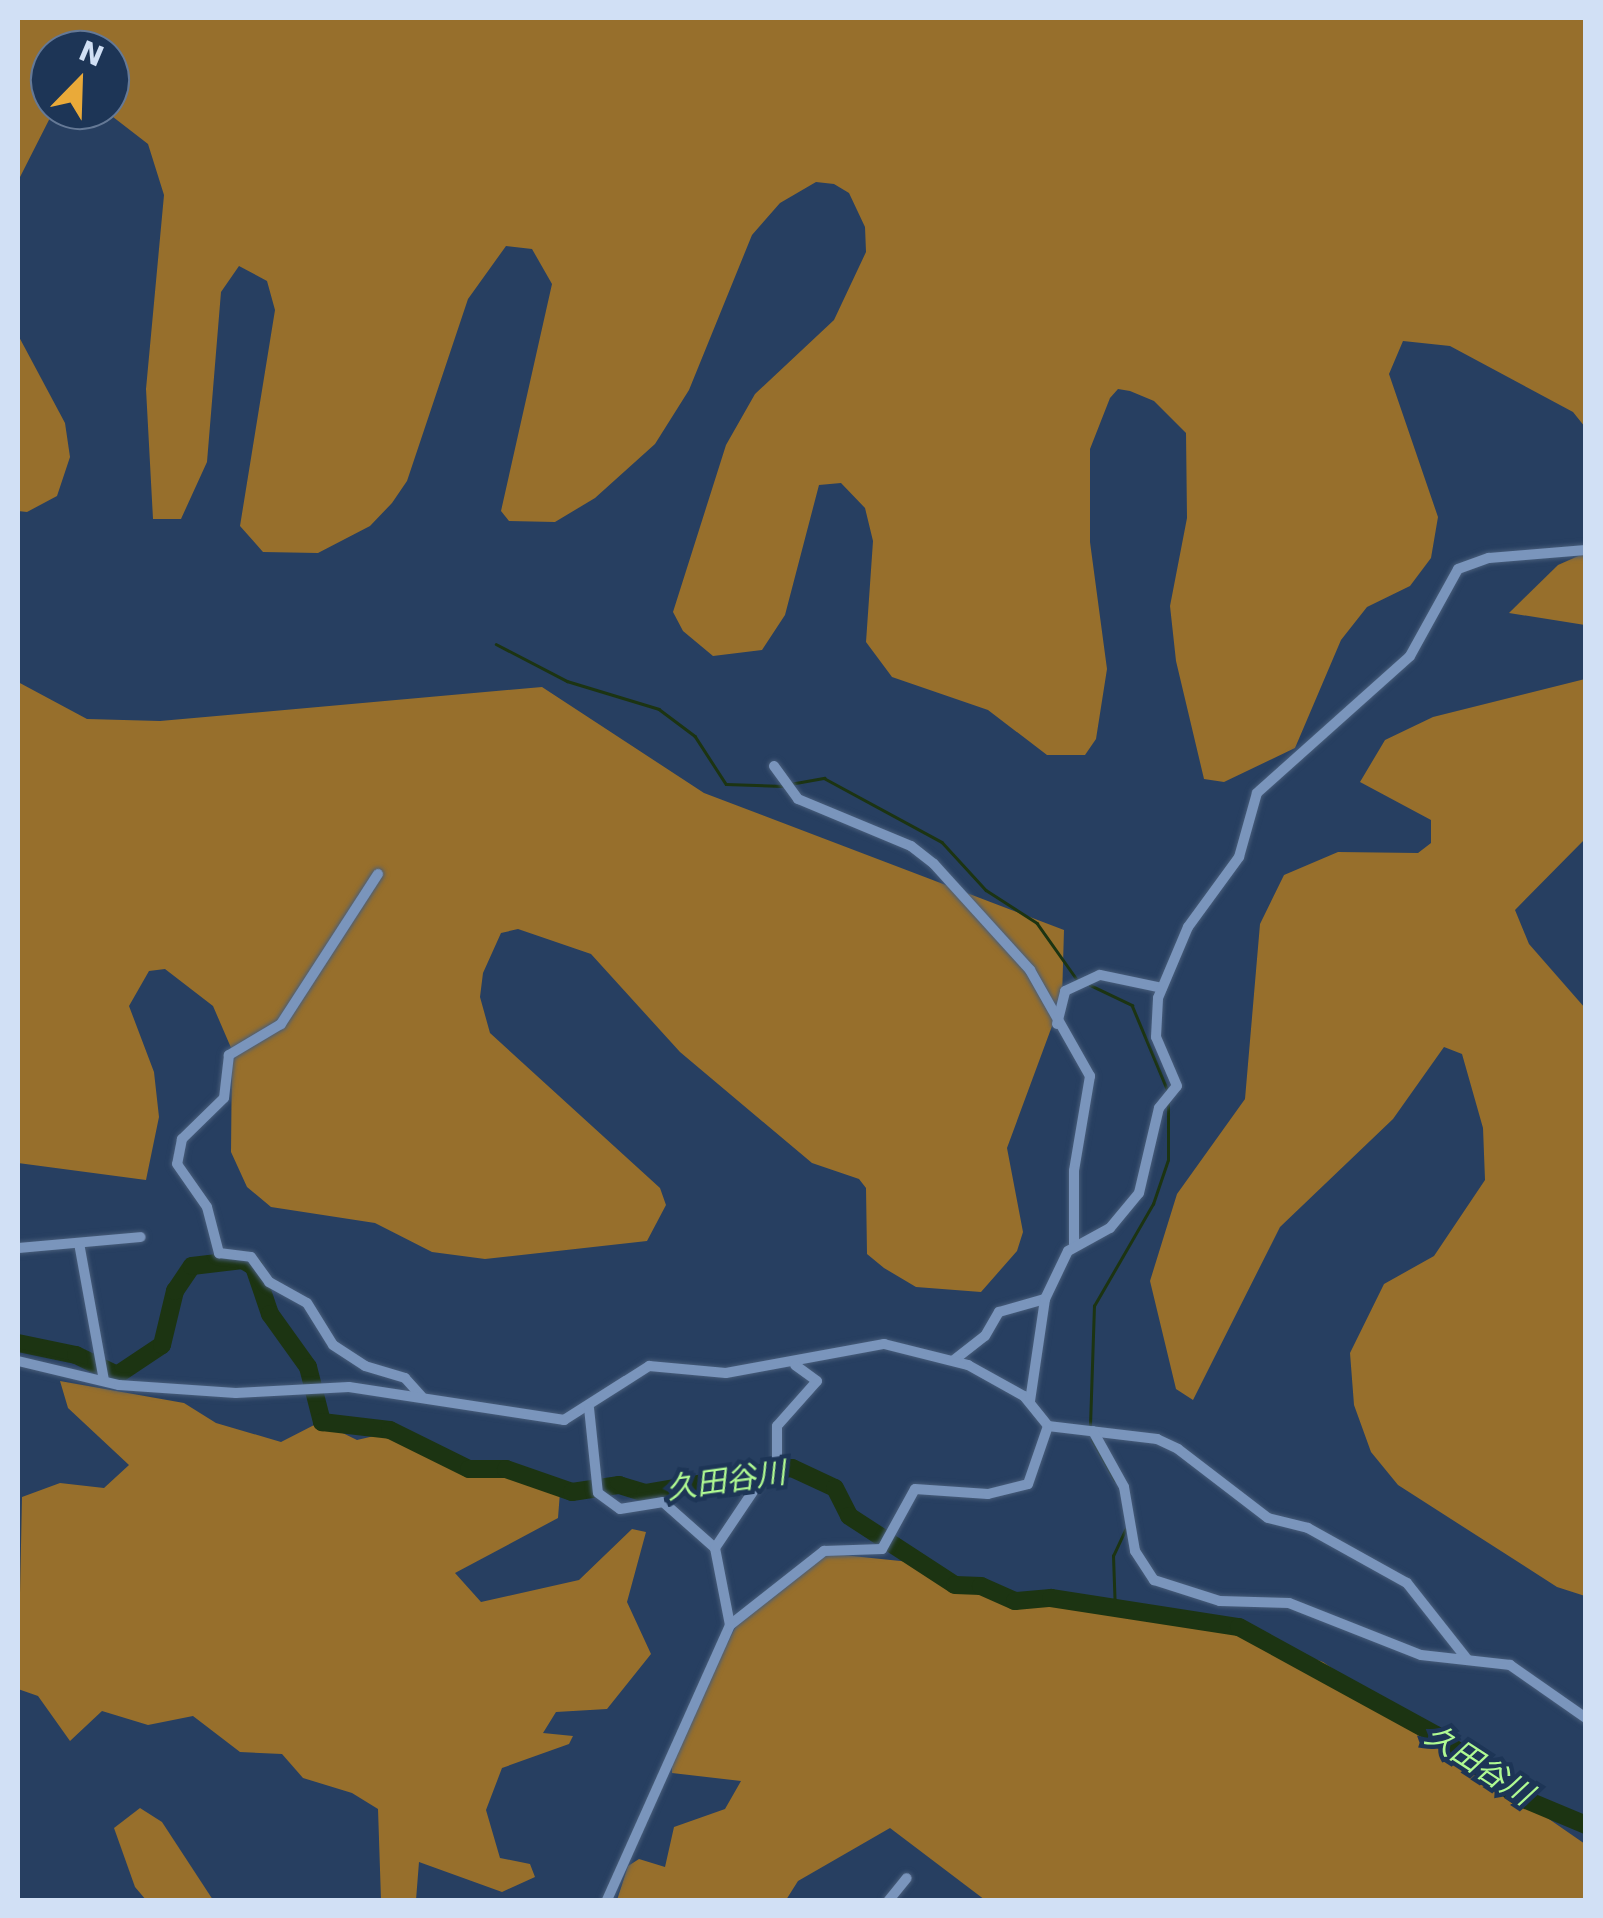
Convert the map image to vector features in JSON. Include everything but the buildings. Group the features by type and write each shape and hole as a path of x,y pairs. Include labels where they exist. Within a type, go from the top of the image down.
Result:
{"street":[{"path":"1074,1244 1110,1228 1139,1193 1159,1108 1177,1086 1154,1023 1162,988 1188,927 1239,856 1257,794 1410,656 1447,581 1490,558 1586,550"},
{"path":"774,766 798,799 911,846 934,864 1030,970 1085,1066 1092,1092 1074,1170 1074,1244 1044,1299 1030,1402"},
{"path":"378,874 281,1024 229,1055 224,1098 182,1139 177,1164 208,1206 219,1254 251,1257 269,1282 306,1303 333,1345 365,1366 405,1378 422,1397"},
{"path":"1058,1024 1060,1001 1093,978 1162,988"},
{"path":"18,1248 141,1237"},
{"path":"79,1243 104,1377"},
{"path":"954,1360 985,1336 999,1312 1044,1299"},
{"path":"18,1361 192,1392 317,1387 422,1397 564,1420 589,1408 618,1381 650,1366 708,1373 795,1365 884,1344 954,1360 1030,1402 1048,1426 1167,1444 1268,1518 1308,1528 1360,1564 1394,1574 1467,1659"},
{"path":"716,1548 758,1484 777,1473 777,1426 816,1381 795,1365"},
{"path":"589,1408 598,1494 620,1508 664,1502 716,1548 730,1626"},
{"path":"607,1900 730,1626 814,1556 882,1549 914,1489 988,1494 1028,1484 1048,1426"},
{"path":"1093,1431 1124,1487 1135,1551 1154,1580 1220,1601 1289,1603 1421,1656 1510,1665 1586,1718"},
{"path":"889,1900 907,1878"}],"shaded area":[{"path":"18,18 1585,18 1585,427 1573,412 1450,346 1403,341 1389,374 1438,517 1431,558 1410,586 1367,607 1341,640 1295,748 1224,782 1204,779 1176,661 1170,606 1187,518 1186,433 1154,401 1118,389 1110,398 1090,449 1090,542 1107,669 1096,739 1085,755 1047,755 988,710 892,677 866,642 873,541 865,508 841,483 819,485 785,615 762,650 713,656 683,631 673,612 726,445 755,394 834,320 866,252 865,227 849,193 834,184 816,182 780,203 752,235 689,390 655,444 595,498 555,522 509,521 501,511 552,284 532,249 506,246 468,299 407,481 370,526 318,553 263,552 240,526 275,310 267,281 239,266 221,292 207,462 181,519 153,519 146,389 164,195 148,144 130,130 130,30 30,30 30,130 44,130 18,181"},
{"path":"18,335 65,423 70,457 57,496 27,512 18,511"},
{"path":"1585,553 1585,625 1509,613 1558,565"},
{"path":"1585,679 1585,839 1515,910 1529,944 1585,1008 1585,1596 1557,1587 1398,1485 1371,1452 1354,1405 1350,1353 1384,1284 1434,1256 1485,1180 1483,1128 1462,1054 1444,1047 1393,1119 1280,1227 1193,1400 1176,1389 1150,1281 1177,1194 1245,1099 1260,924 1284,875 1338,852 1418,853 1431,843 1431,820 1360,782 1385,740 1433,717"},
{"path":"18,682 87,719 160,721 542,687 704,793 1064,930 1062,999 1007,1148 1023,1232 1017,1251 981,1292 916,1287 884,1268 867,1254 866,1188 859,1179 812,1163 680,1052 591,954 518,929 501,933 483,973 480,997 490,1033 660,1188 666,1205 647,1241 485,1259 432,1252 375,1223 271,1207 247,1187 231,1152 232,1050 213,1006 165,969 149,971 129,1006 154,1072 159,1117 146,1180 18,1163"},
{"path":"60,1381 184,1403 216,1423 281,1442 320,1422 357,1440 387,1433 463,1471 519,1471 560,1492 558,1518 455,1573 481,1602 579,1580 632,1529 646,1532 627,1602 651,1654 607,1709 556,1712 543,1733 573,1736 569,1744 502,1768 486,1810 500,1858 530,1864 535,1877 502,1892 419,1862 416,1900 381,1900 378,1809 352,1793 303,1778 282,1754 240,1752 193,1716 148,1725 102,1711 70,1741 38,1696 18,1689 22,1497 60,1483 104,1488 129,1465 68,1408"},
{"path":"833,1554 910,1562 948,1584 1018,1605 1106,1601 1184,1615 1323,1662 1585,1844 1585,1900 985,1900 890,1828 798,1881 786,1900 617,1900 628,1866 639,1859 665,1867 674,1827 725,1809 741,1781 672,1773 672,1753 735,1628 757,1600 816,1557"},
{"path":"140,1808 162,1822 213,1900 146,1900 135,1887 114,1828"}],"waterway":[{"path":"496,644 567,681 659,709 695,736 726,784 783,786"},
{"path":"790,784 824,778 942,842 986,890 1037,923 1078,981"},
{"path":"1090,985 1132,1005 1168,1091"},
{"path":"1090,1426 1094,1306 1153,1204 1168,1160 1168,1104"},
{"name":"久田谷川","path":"18,1343 76,1355 117,1375 162,1345 175,1291 192,1266 243,1260 254,1267 270,1314 308,1367 322,1422 390,1430 469,1469 506,1469 572,1492 619,1485 645,1493 792,1468 835,1488 849,1516 955,1585 981,1586 1015,1601 1051,1598 1239,1627 1436,1735 1519,1797 1586,1825"},
{"path":"1092,1439 1115,1480"},
{"path":"1115,1613 1113,1556 1125,1530"}]}
